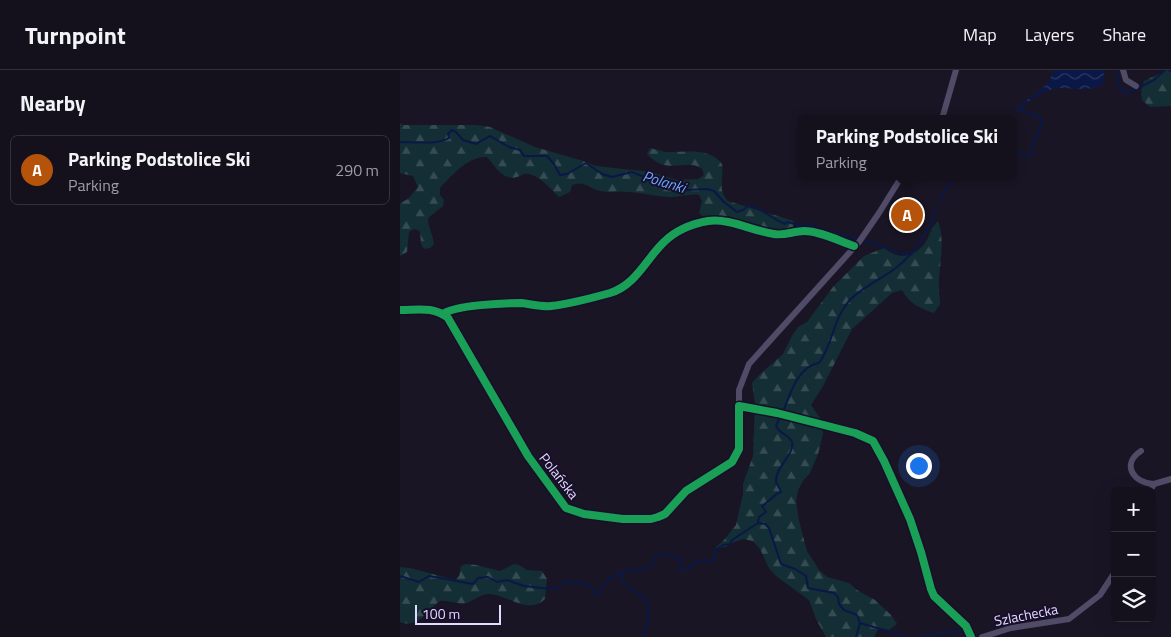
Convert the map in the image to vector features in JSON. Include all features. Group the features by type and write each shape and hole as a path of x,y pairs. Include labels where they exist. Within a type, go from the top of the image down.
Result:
{"street":[{"path":"943,115 956,70"},
{"path":"1123,70 1126,80 1136,86"},
{"name":"Polańska","path":"443,314 448,318 528,456 566,508 584,514 623,519 651,520 658,518 686,491 732,462 739,449 739,390 749,364 854,246 879,213 900,180"},
{"path":"400,310 433,310 443,314 454,309 492,305 520,303 550,306 620,289 638,274 662,243 671,236 693,224 709,221 733,223 776,235 811,232 854,246"},
{"path":"739,406 777,413 855,433 873,441 910,519 934,596 966,626 971,637"},
{"path":"1141,450 1133,456 1130,464 1136,478 1142,482 1154,484 1171,479"},
{"name":"Szlachecka","path":"982,637 1011,628 1069,619 1100,595 1112,577"}],"green space":[{"path":"1167,70 1171,70 1171,108 1170,106 1150,107 1142,100 1141,91 1144,81"},
{"path":"400,123 403,125 476,125 490,127 535,147 596,166 651,172 677,180 698,179 704,175 702,169 696,166 669,166 654,161 647,154 650,148 666,152 688,151 703,153 716,158 722,164 722,188 728,201 794,221 793,227 782,232 728,216 704,217 699,213 702,201 699,195 668,197 629,192 604,192 584,184 577,184 572,185 570,192 559,197 543,181 536,177 528,174 512,178 503,175 487,157 467,163 440,188 440,195 444,200 443,206 428,218 434,244 430,248 424,249 421,244 420,231 414,229 409,232 407,252 400,256 400,203 408,199 418,187 413,176 400,173"},
{"path":"938,221 942,242 939,283 940,304 934,313 915,305 902,290 892,293 852,329 823,386 811,405 823,422 823,434 818,454 810,473 798,490 796,501 807,551 819,570 827,577 849,583 875,600 891,615 897,624 889,630 879,628 874,637 826,637 816,619 809,600 776,576 753,541 743,539 726,547 715,548 736,525 743,494 743,484 753,456 755,404 752,383 783,354 798,327 807,322 833,287 864,256 884,248 898,255 911,254 924,245"},
{"path":"466,564 500,571 514,564 527,570 542,571 547,579 545,599 539,603 525,605 496,595 486,594 467,603 440,601 418,621 413,623 400,622 400,567 455,580 459,576 461,566"}],"water":[{"path":"1104,70 1103,84 1088,89 1060,88 1049,90 1032,99 1019,111 1016,109 1043,88 1051,78 1053,71"}],"waterway":[{"path":"1118,70 1119,83 1121,89 1126,94 1154,80 1165,70"},
{"path":"1016,152 1025,156 1032,154 1033,144 1040,129 1041,118 1029,112 1024,112 1021,108"},
{"name":"Polanki","path":"400,142 438,142 449,138 448,134 452,130 463,140 476,144 490,136 509,147 520,150 524,156 547,156 560,175 567,174 586,163 602,174 612,177 632,172 659,183 686,190 708,189 714,191 737,212 749,205 785,224 787,222 799,225 809,224 849,237 857,237"},
{"path":"940,201 952,180"},
{"path":"783,412 800,375 812,365 819,363 824,356 836,324 849,301 866,287 894,270 910,255 923,238 937,207"},
{"name":"Polanki","path":"862,239 902,254 912,254"},
{"path":"758,523 759,517 766,512 762,506 781,492 776,482 778,471 792,447 791,439 779,431 776,426 780,417"},
{"path":"758,523 765,524 769,528 781,564 795,569 806,576 808,588 834,593 844,610 857,615 860,623 856,637"},
{"path":"400,576 419,582 429,576 473,584 478,578 488,577 497,582 507,580 524,586 551,589 558,588 566,581 587,584 597,595 609,579 628,570 650,567 657,555 670,555 682,560 679,567 680,570 687,570 695,563 701,561 711,561 715,559 715,550 723,545 730,544 732,540 758,523"},
{"path":"622,573 622,582 647,601 648,618 643,637"},
{"path":"860,623 908,637"},
{"path":"916,637 953,631 965,632"}],"cycle path":[{"path":"443,314 458,308 492,304 521,303 551,306 610,293 634,278 664,242 674,234 690,226 708,221 724,221 778,234 810,231 854,246"},
{"path":"400,310 431,310 448,318 528,456 566,508 584,514 623,519 651,519 665,514 686,491 732,462 739,449 739,406 777,413 855,433 873,441 910,519 934,596 966,626 971,637"}],"place":[{"name":"Parking Podstolice Ski","path":"907,215"}]}
